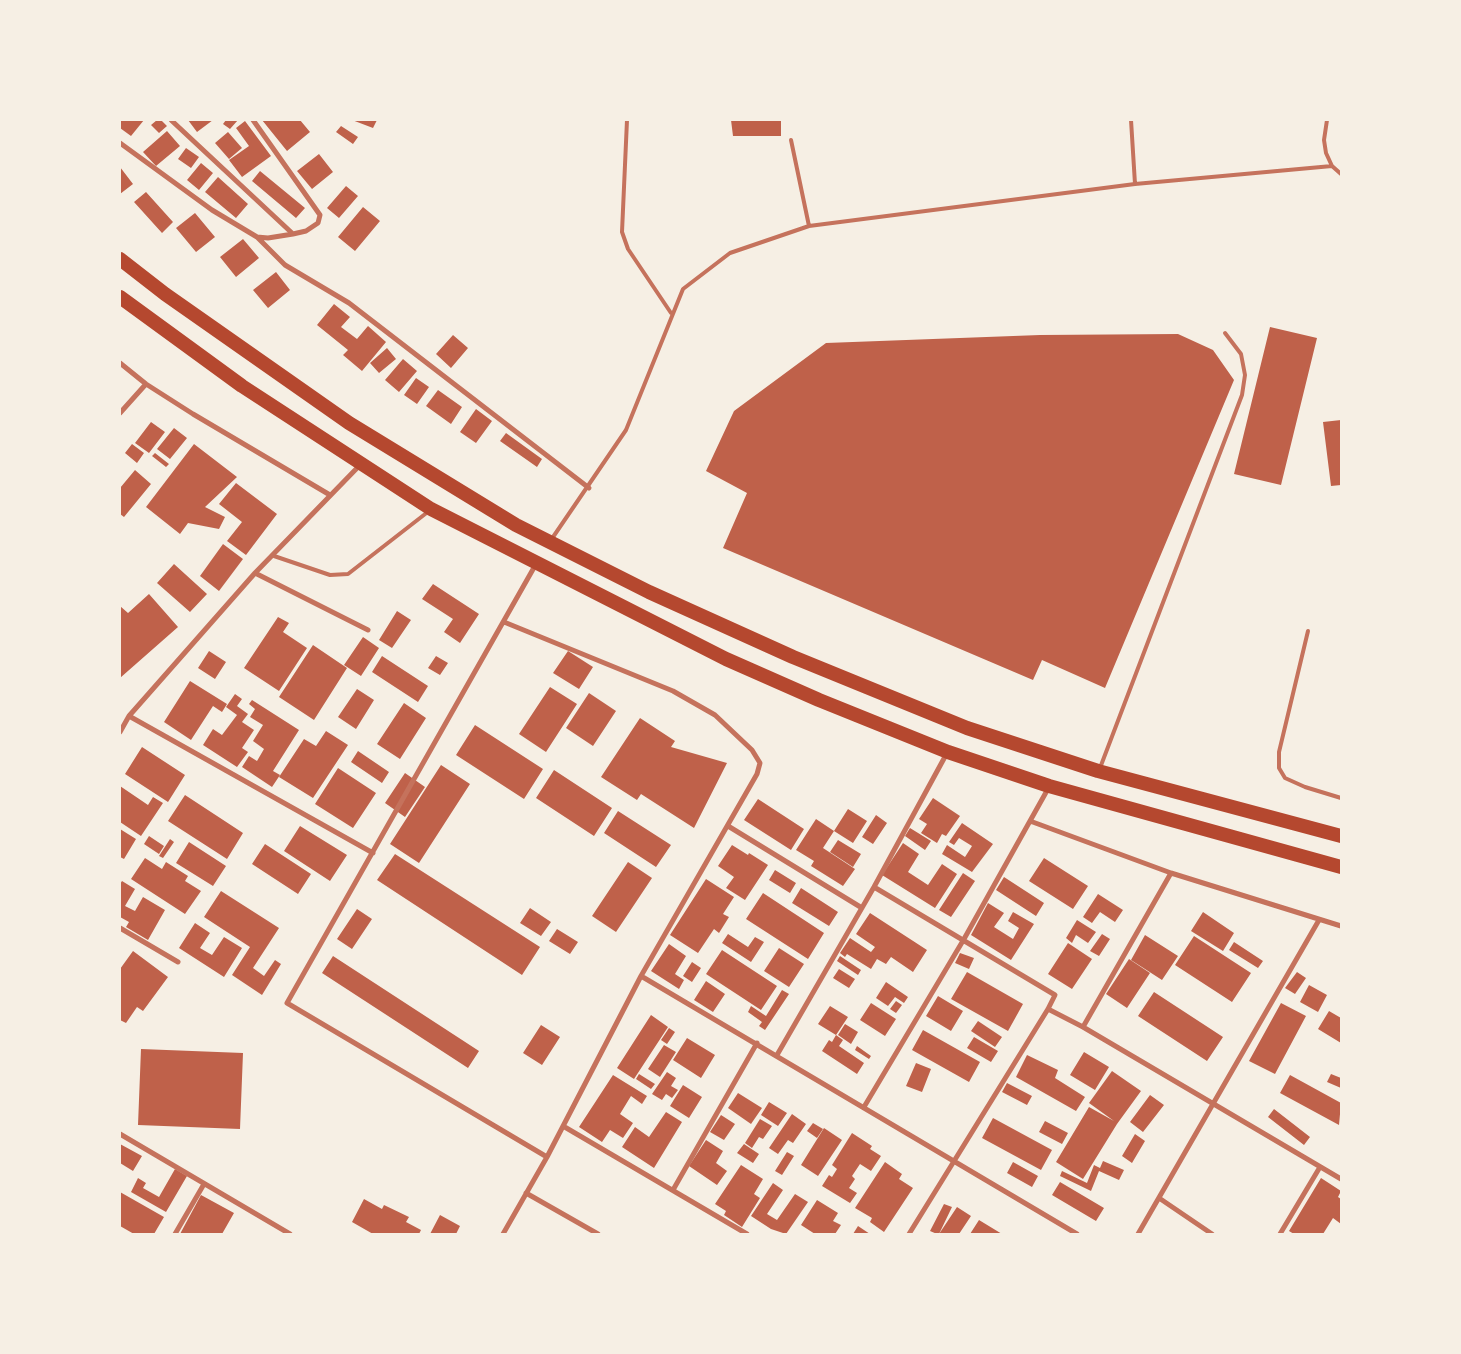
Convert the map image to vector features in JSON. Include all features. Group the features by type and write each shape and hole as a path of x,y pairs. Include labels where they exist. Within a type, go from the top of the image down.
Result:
{"highway":[{"path":"120,260 164,294 349,423 516,524 649,592 793,657 967,728 1098,771 1341,836"},
{"path":"120,297 242,386 431,509 726,658 819,700 948,752 1049,786 1341,867"}],"street":[{"path":"171,120 293,234"},
{"path":"253,120 320,215 318,223 306,231 268,238 257,237"},
{"path":"120,143 212,210 257,237 285,265 349,303 588,488"},
{"path":"120,363 146,384 257,454 330,495"},
{"path":"120,414 146,384"},
{"path":"120,732 129,716 255,573 274,556 361,464"},
{"path":"537,563 287,1003 547,1157"},
{"path":"255,573 368,630"},
{"path":"503,1234 547,1157 641,976 757,774 760,762 752,750 715,715 673,691 504,622"},
{"path":"129,716 373,853"},
{"path":"777,1055 862,908 948,752"},
{"path":"864,1107 964,939 1049,786"},
{"path":"1030,822 1171,872 1341,926"},
{"path":"728,826 862,908"},
{"path":"1083,1027 1171,872"},
{"path":"874,886 1055,994 1048,1010 909,1234"},
{"path":"1138,1234 1319,920"},
{"path":"120,928 178,962"},
{"path":"641,976 1078,1234"},
{"path":"1048,1010 1083,1027 1341,1179"},
{"path":"673,1190 757,1043"},
{"path":"563,1126 747,1234"},
{"path":"120,1134 290,1234"},
{"path":"1280,1234 1320,1167"},
{"path":"175,1234 204,1184"},
{"path":"526,1193 598,1234"},
{"path":"1159,1198 1212,1234"}],"lane":[{"path":"627,120 622,232 628,249 672,313"},
{"path":"1131,120 1135,184"},
{"path":"1327,120 1324,140 1326,153 1332,166 1341,174"},
{"path":"791,140 809,226"},
{"path":"550,542 626,430 683,289 730,253 809,226 1135,184 1332,166"},
{"path":"1098,771 1242,395 1245,375 1241,354 1225,333"},
{"path":"274,556 330,575 348,574 431,509"},
{"path":"1308,631 1279,752 1279,768 1285,778 1305,787 1341,798"}],"building":[{"path":"120,120 144,120 131,136 120,128"},
{"path":"157,120 161,120 167,126 159,133 151,125"},
{"path":"188,120 213,120 197,132"},
{"path":"226,120 238,120 230,129 223,124"},
{"path":"262,120 300,120 310,132 287,151"},
{"path":"352,120 377,120 373,128"},
{"path":"731,120 781,120 781,136 733,136"},
{"path":"245,121 271,156 242,177 229,160 249,146 236,128"},
{"path":"341,126 358,137 353,144 336,132"},
{"path":"167,131 180,146 156,166 143,152"},
{"path":"228,132 242,148 229,159 215,143"},
{"path":"186,148 199,157 191,168 178,159"},
{"path":"319,154 333,172 312,189 297,171"},
{"path":"201,163 213,173 199,190 187,180"},
{"path":"120,167 133,184 120,194"},
{"path":"260,171 305,208 296,218 252,181"},
{"path":"218,177 248,204 236,218 205,192"},
{"path":"346,186 358,196 339,218 327,208"},
{"path":"146,192 173,222 162,233 134,202"},
{"path":"363,207 380,221 355,251 338,237"},
{"path":"195,213 215,237 196,252 176,228"},
{"path":"243,239 259,258 236,277 220,257"},
{"path":"276,272 290,290 268,308 253,290"},
{"path":"334,304 350,317 341,327 357,339 368,326 386,342 362,371 343,355 348,350 317,325"},
{"path":"1270,327 1317,338 1281,485 1234,474"},
{"path":"1178,334 1213,350 1234,380 1105,688 1042,660 1033,680 723,548 747,493 706,471 734,411 826,343 1040,335"},
{"path":"453,335 468,348 451,368 436,354"},
{"path":"387,348 396,359 379,373 370,363"},
{"path":"403,359 417,371 399,392 385,380"},
{"path":"416,378 429,387 417,404 404,395"},
{"path":"438,390 462,407 451,424 426,406"},
{"path":"476,409 492,421 476,443 460,432"},
{"path":"1341,420 1341,485 1331,486 1323,422"},
{"path":"151,422 165,432 149,453 135,443"},
{"path":"174,428 187,438 170,459 157,449"},
{"path":"506,433 542,459 537,467 500,441"},
{"path":"132,444 144,453 137,463 125,453"},
{"path":"194,444 237,477 205,507 225,517 219,529 188,523 180,534 146,507"},
{"path":"155,453 169,464 166,467 152,456"},
{"path":"135,470 151,484 124,517 120,514 120,488"},
{"path":"236,483 277,514 246,555 227,541 242,522 219,504"},
{"path":"223,544 243,559 219,591 200,576"},
{"path":"174,564 207,594 190,612 157,583"},
{"path":"433,584 479,614 460,643 444,632 453,619 422,599"},
{"path":"149,594 178,627 120,678 120,606 128,613"},
{"path":"397,611 411,620 392,648 379,640"},
{"path":"278,617 289,623 283,632 307,648 279,691 244,668"},
{"path":"363,637 379,648 361,676 344,665"},
{"path":"313,645 347,668 314,720 279,697"},
{"path":"209,651 226,662 215,679 198,668"},
{"path":"568,651 593,667 579,689 553,673"},
{"path":"382,656 428,686 418,702 372,672"},
{"path":"436,656 448,663 440,675 428,668"},
{"path":"190,681 227,704 222,712 213,706 191,740 164,722"},
{"path":"550,687 577,704 546,752 519,734"},
{"path":"357,689 374,700 356,729 338,717"},
{"path":"589,693 616,711 593,746 566,728"},
{"path":"235,694 242,699 237,706 248,714 242,722 254,730 242,748 248,752 237,767 203,745 213,729 222,735 237,715 226,707"},
{"path":"252,700 299,730 273,771 280,775 272,787 242,767 249,756 257,761 264,749 253,741 263,725 250,717 255,709 249,704"},
{"path":"404,703 426,718 400,759 377,744"},
{"path":"640,718 675,741 671,747 727,763 694,828 641,794 637,800 601,777"},
{"path":"475,725 543,769 524,799 456,755"},
{"path":"326,731 348,745 313,798 279,777 304,739 316,746"},
{"path":"142,747 185,775 168,802 125,774"},
{"path":"358,751 389,772 382,783 351,762"},
{"path":"441,765 470,784 419,863 390,844"},
{"path":"338,768 376,793 353,828 315,804"},
{"path":"554,770 612,808 594,836 536,798"},
{"path":"405,773 425,787 405,817 385,803"},
{"path":"120,786 148,805 153,797 163,803 141,836 120,822"},
{"path":"185,795 243,833 227,859 168,821"},
{"path":"933,798 960,816 946,836 942,834 937,843 921,833 927,824 919,819"},
{"path":"758,799 804,829 791,850 744,820"},
{"path":"848,809 867,821 853,843 834,831"},
{"path":"618,811 671,845 656,867 604,833"},
{"path":"876,815 887,823 873,844 862,837"},
{"path":"816,819 834,831 823,848 855,869 843,886 811,866 814,861 796,850"},
{"path":"962,823 993,844 972,872 942,854 947,845 965,857 972,846 959,838 954,845 949,842"},
{"path":"300,826 347,855 330,881 284,851"},
{"path":"910,828 931,841 925,850 905,836"},
{"path":"120,829 136,839 124,859 120,857"},
{"path":"149,836 164,846 159,854 144,844"},
{"path":"170,839 174,842 163,858 159,856"},
{"path":"838,840 861,854 853,867 830,852"},
{"path":"189,842 226,866 213,886 176,863"},
{"path":"903,843 919,854 908,872 928,885 942,864 957,874 935,908 882,875"},
{"path":"265,844 311,874 298,894 252,864"},
{"path":"732,845 768,865 745,900 726,888 734,877 718,866"},
{"path":"395,854 540,947 522,975 377,880"},
{"path":"145,858 162,869 166,862 188,876 185,881 201,891 185,914 131,879"},
{"path":"1044,858 1088,886 1073,909 1029,881"},
{"path":"628,862 652,878 616,932 592,916"},
{"path":"775,870 796,883 790,893 769,880"},
{"path":"963,873 975,881 951,917 939,910"},
{"path":"1004,877 1044,903 1036,916 996,890"},
{"path":"706,879 734,897 723,914 729,917 719,933 714,929 698,953 670,935"},
{"path":"122,881 135,889 125,906 135,911 143,897 165,910 148,940 126,927 129,922 120,917 120,884"},
{"path":"801,888 838,912 829,926 792,903"},
{"path":"221,891 279,928 253,968 264,976 275,960 281,964 262,995 232,975 250,947 204,917"},
{"path":"763,893 824,933 808,959 746,919"},
{"path":"1098,894 1123,910 1115,922 1100,912 1092,923 1083,917"},
{"path":"988,903 1004,913 994,927 1013,939 1019,928 1008,921 1013,912 1034,924 1011,960 971,935"},
{"path":"530,908 551,922 541,936 520,923"},
{"path":"357,909 372,919 352,949 337,939"},
{"path":"1203,912 1234,933 1223,951 1191,931"},
{"path":"870,913 927,950 913,972 891,957 886,964 877,959 871,969 847,954 845,957 840,953 850,938 871,952 875,947 856,934"},
{"path":"1077,920 1096,932 1088,943 1076,935 1072,943 1066,938"},
{"path":"195,923 210,933 200,948 212,955 224,937 242,948 224,977 179,948"},
{"path":"557,929 578,942 570,954 549,941"},
{"path":"728,934 748,947 755,937 764,942 751,962 722,943"},
{"path":"1102,934 1110,939 1099,956 1090,951"},
{"path":"1145,935 1178,956 1162,980 1131,960"},
{"path":"1194,936 1251,973 1232,1002 1175,965"},
{"path":"1234,942 1263,961 1258,968 1229,950"},
{"path":"1068,943 1092,959 1072,989 1048,974"},
{"path":"669,944 686,956 675,974 684,980 679,989 651,971"},
{"path":"779,948 804,964 789,987 764,971"},
{"path":"722,950 777,986 761,1010 706,974"},
{"path":"133,951 168,977 143,1011 137,1007 126,1023 120,1020 120,969"},
{"path":"960,953 974,958 969,969 955,963"},
{"path":"333,956 479,1051 468,1068 322,973"},
{"path":"840,956 861,970 858,975 837,961"},
{"path":"1129,959 1150,973 1127,1008 1106,994"},
{"path":"692,962 701,968 692,982 683,976"},
{"path":"839,969 855,979 849,988 833,978"},
{"path":"967,972 1023,1004 1008,1031 951,999"},
{"path":"1297,972 1306,978 1295,994 1285,988"},
{"path":"706,981 725,994 713,1012 694,1000"},
{"path":"886,982 908,997 904,1003 895,997 888,1006 876,998"},
{"path":"1309,985 1327,995 1318,1012 1300,1002"},
{"path":"782,990 789,994 765,1030 759,1026 762,1022 748,1012 751,1006 766,1016"},
{"path":"1154,992 1223,1037 1207,1061 1138,1016"},
{"path":"938,996 963,1011 951,1031 926,1016"},
{"path":"896,1001 902,1005 896,1013 890,1009"},
{"path":"871,1003 896,1019 885,1036 860,1020"},
{"path":"1281,1003 1306,1016 1275,1074 1249,1061"},
{"path":"830,1006 848,1017 836,1035 818,1024"},
{"path":"1329,1011 1341,1018 1341,1043 1318,1029"},
{"path":"651,1015 668,1027 634,1079 617,1068"},
{"path":"978,1021 1002,1037 995,1047 971,1031"},
{"path":"845,1024 858,1032 851,1044 838,1035"},
{"path":"541,1025 560,1037 542,1065 523,1053"},
{"path":"669,1028 675,1032 667,1044 661,1040"},
{"path":"923,1030 980,1062 969,1082 912,1050"},
{"path":"836,1035 843,1040 839,1046 864,1063 857,1074 822,1051 829,1040 832,1042"},
{"path":"974,1037 998,1051 991,1062 967,1048"},
{"path":"687,1038 715,1055 701,1078 673,1060"},
{"path":"664,1045 676,1052 660,1077 648,1069"},
{"path":"857,1046 871,1056 869,1059 855,1050"},
{"path":"141,1049 243,1053 240,1129 138,1125"},
{"path":"1084,1052 1109,1067 1095,1090 1070,1075"},
{"path":"1027,1055 1058,1070 1055,1078 1085,1097 1076,1111 1016,1077"},
{"path":"916,1063 931,1069 922,1092 906,1086"},
{"path":"1112,1071 1141,1091 1117,1124 1083,1179 1056,1162 1089,1107 1114,1121 1089,1103"},
{"path":"667,1072 676,1078 671,1086 678,1090 672,1098 666,1094 662,1100 652,1094"},
{"path":"639,1074 655,1084 651,1089 636,1079"},
{"path":"1331,1074 1341,1078 1341,1088 1327,1082"},
{"path":"613,1075 647,1096 642,1104 631,1096 620,1114 633,1123 623,1138 610,1130 602,1142 579,1127"},
{"path":"1290,1075 1341,1103 1339,1125 1280,1093"},
{"path":"1007,1083 1032,1096 1027,1105 1002,1092"},
{"path":"683,1085 702,1097 689,1118 670,1106"},
{"path":"738,1093 762,1108 751,1124 728,1108"},
{"path":"1150,1095 1164,1105 1143,1132 1130,1122"},
{"path":"769,1102 787,1113 778,1126 761,1115"},
{"path":"1274,1109 1310,1137 1304,1145 1268,1117"},
{"path":"666,1112 682,1122 654,1168 622,1147 635,1127 649,1137"},
{"path":"792,1114 806,1124 793,1143 788,1140 778,1154 769,1148"},
{"path":"721,1115 735,1124 724,1140 710,1132"},
{"path":"993,1118 1052,1150 1041,1170 982,1138"},
{"path":"760,1119 772,1126 763,1139 759,1137 752,1148 745,1143"},
{"path":"1045,1121 1068,1133 1062,1144 1039,1132"},
{"path":"813,1123 823,1129 817,1138 807,1131"},
{"path":"824,1128 842,1140 818,1176 801,1165"},
{"path":"852,1133 872,1146 870,1149 881,1156 871,1171 860,1164 852,1176 855,1179 849,1188 857,1193 850,1203 822,1186 829,1175 832,1177 837,1169 832,1165"},
{"path":"1135,1134 1145,1141 1132,1163 1122,1156"},
{"path":"706,1140 723,1151 716,1163 727,1171 717,1185 689,1166"},
{"path":"120,1144 142,1156 133,1171 120,1163"},
{"path":"744,1144 759,1154 753,1163 737,1153"},
{"path":"787,1152 794,1156 782,1175 775,1171"},
{"path":"1103,1161 1124,1170 1119,1180 1099,1171 1091,1191 1060,1176 1062,1171 1087,1183 1094,1165 1100,1168"},
{"path":"885,1162 902,1174 899,1179 913,1188 884,1232 870,1222 872,1218 855,1208"},
{"path":"1013,1162 1038,1176 1032,1187 1007,1173"},
{"path":"741,1165 763,1179 754,1194 760,1198 742,1227 724,1215 726,1211 715,1204"},
{"path":"175,1169 187,1176 166,1212 131,1192 138,1178 146,1183 143,1188 159,1197"},
{"path":"1321,1178 1341,1191 1338,1197 1341,1199 1341,1224 1333,1218 1323,1234 1294,1234 1289,1231"},
{"path":"1060,1182 1104,1208 1096,1221 1052,1195"},
{"path":"773,1183 783,1190 767,1214 777,1220 795,1194 808,1202 786,1234 771,1229 751,1216"},
{"path":"120,1192 164,1217 154,1234 134,1234 120,1226"},
{"path":"201,1195 234,1213 222,1234 180,1234"},
{"path":"364,1199 382,1209 384,1205 409,1217 406,1222 421,1230 419,1234 373,1234 352,1222"},
{"path":"817,1200 838,1213 833,1221 841,1225 835,1234 815,1234 801,1225"},
{"path":"944,1204 952,1207 939,1234 937,1234 930,1231"},
{"path":"957,1207 971,1216 959,1234 939,1234"},
{"path":"440,1215 460,1226 456,1234 430,1234"},
{"path":"979,1220 1002,1234 970,1234"},
{"path":"858,1226 870,1234 853,1234"}]}
